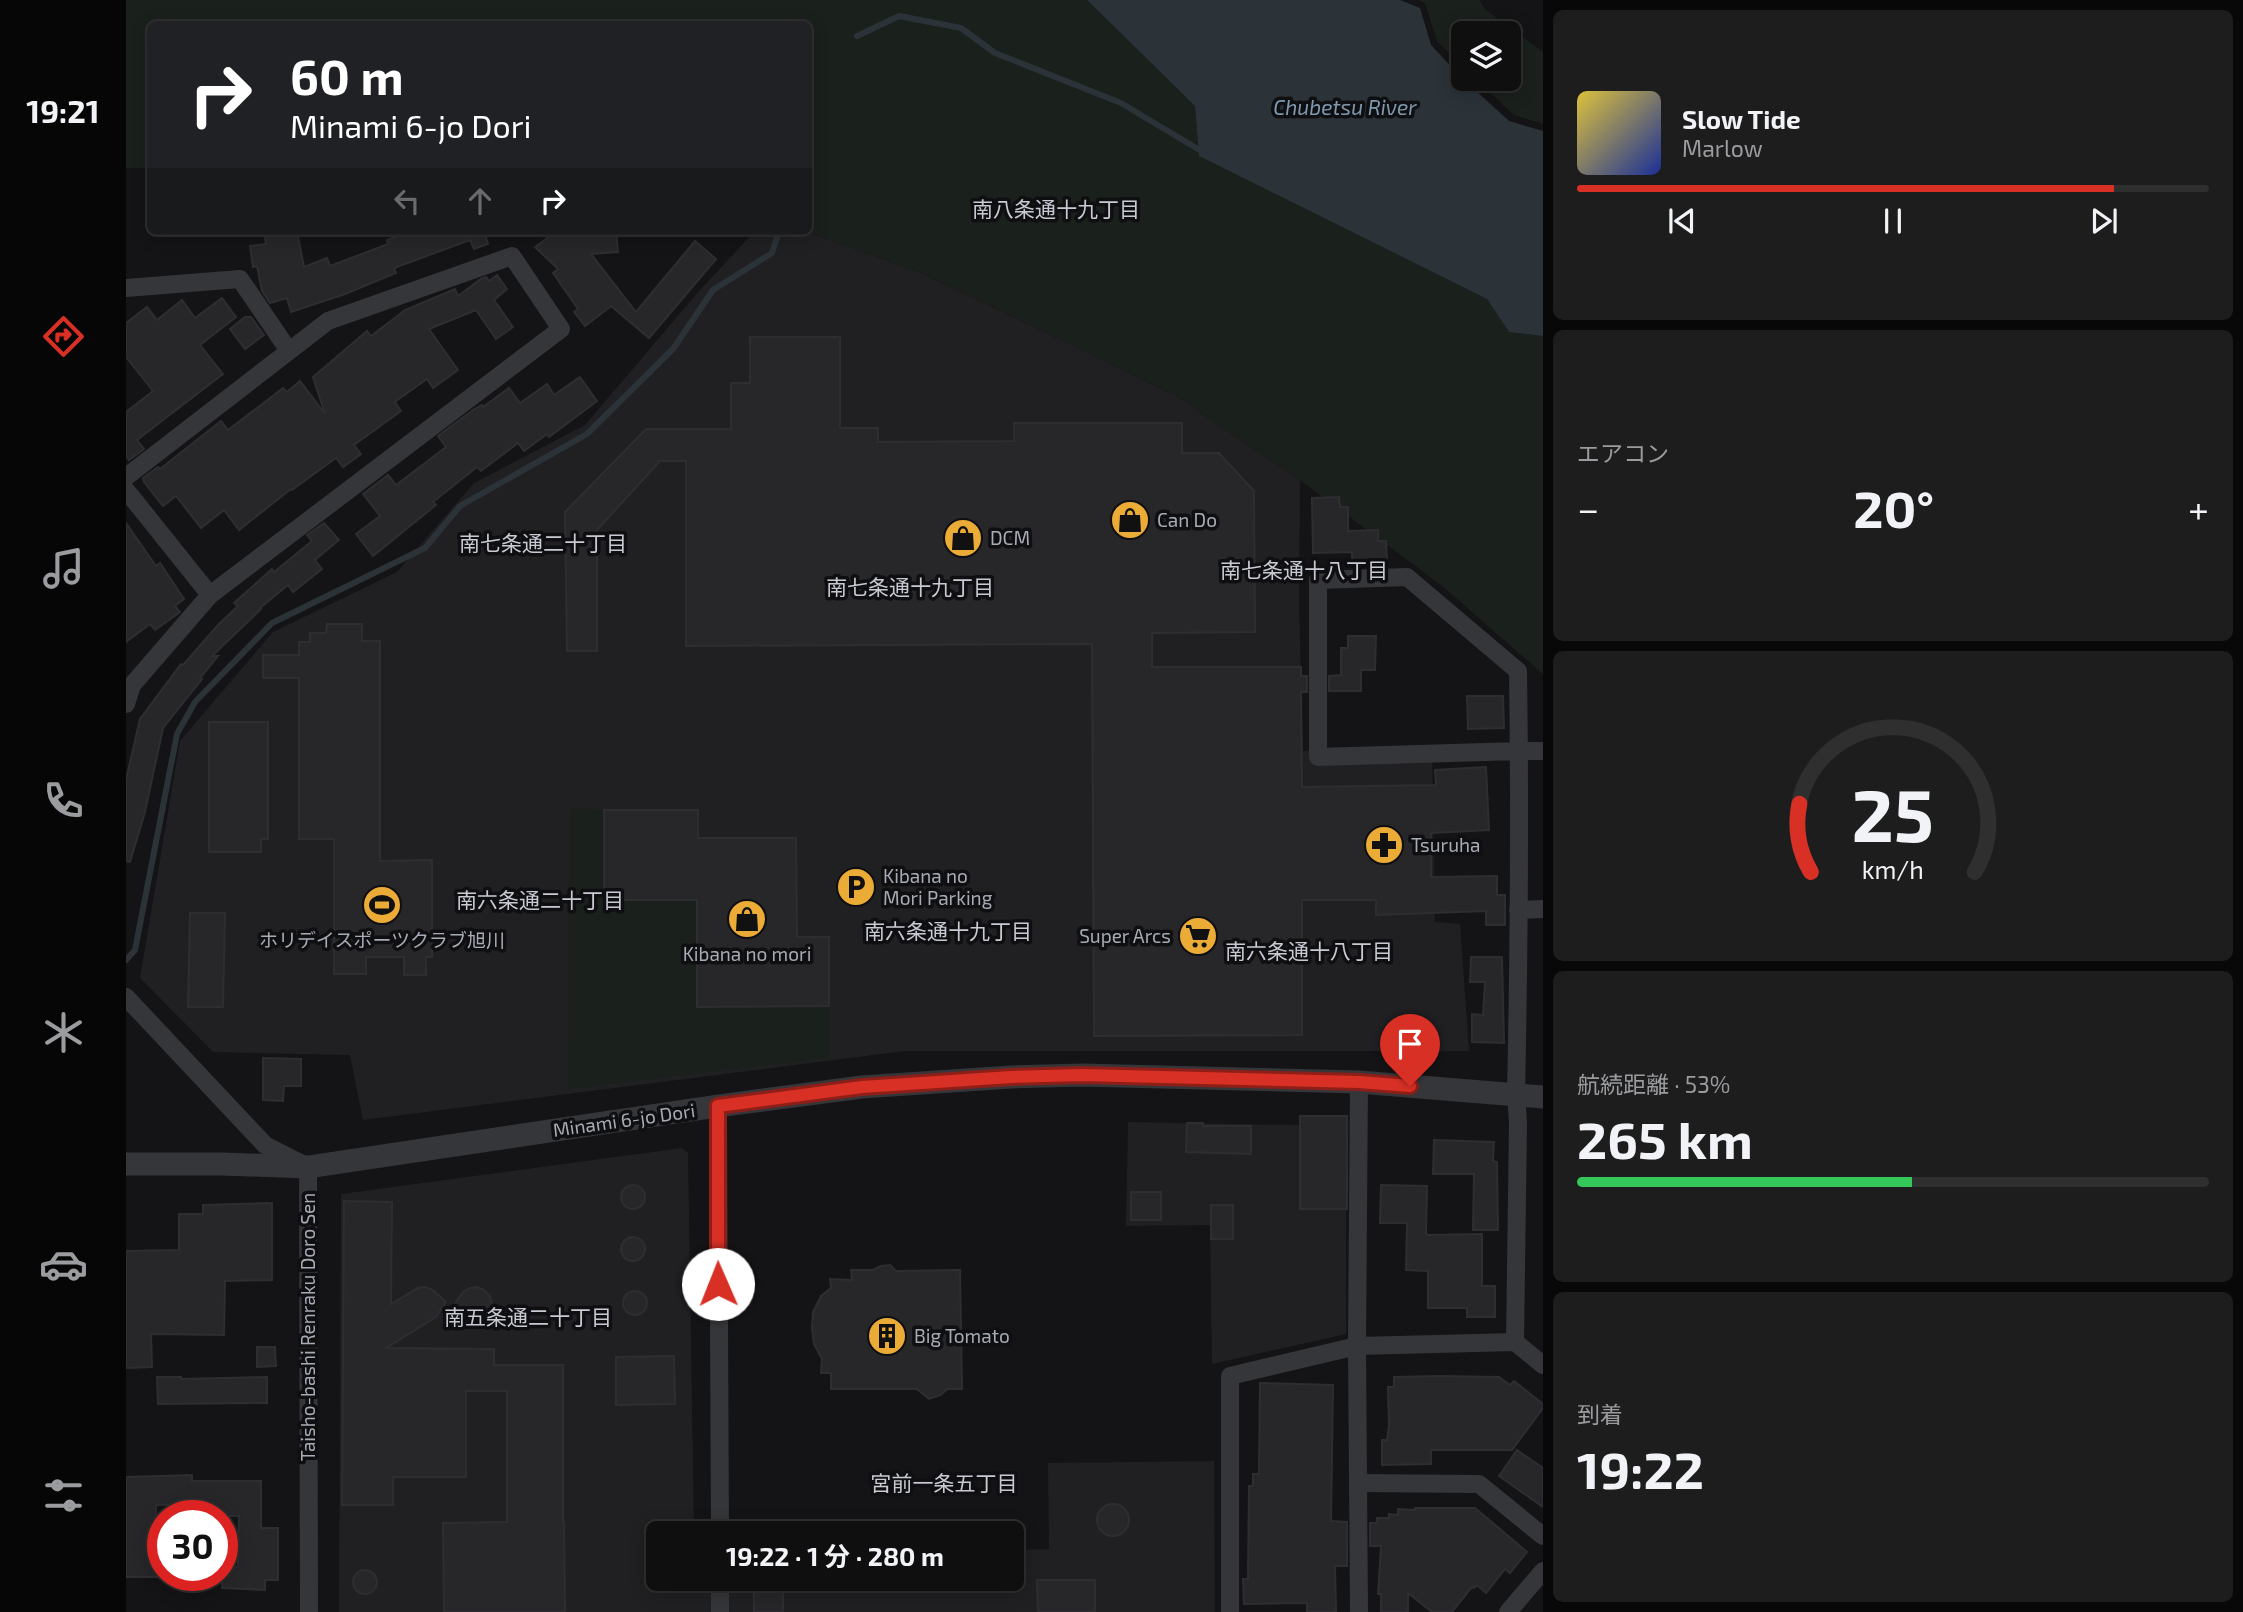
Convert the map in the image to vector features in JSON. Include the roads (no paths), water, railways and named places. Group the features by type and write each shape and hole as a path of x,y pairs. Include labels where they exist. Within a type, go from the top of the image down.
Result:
{"street":[{"path":"126,477 328,321 512,256 561,329 210,595 132,685 126,704"},
{"path":"126,288 240,279 289,351"},
{"path":"126,490 210,595"},
{"path":"1515,1342 1518,1124 1516,1094 1519,751 1518,671 1407,578 1318,580 1318,757 1519,751 1543,751"},
{"path":"1518,910 1543,909"},
{"name":"Taisho-bashi Renraku Doro Sen","path":"126,997 265,1145 308,1167 309,1612"},
{"name":"Minami 6-jo Dori","path":"126,1164 308,1167 862,1087 1011,1077 1082,1075 1359,1082 1543,1097"},
{"path":"1359,1082 1359,1612"},
{"path":"718,1106 720,1521"},
{"path":"1230,1612 1230,1376 1357,1346 1515,1342 1543,1364"},
{"path":"1359,1483 1479,1484 1543,1536"},
{"path":"1508,1612 1543,1571"},
{"path":"720,1591 720,1612"}],"water":[{"name":"Chubetsu River","path":"1087,0 1400,0 1420,8 1431,45 1451,66 1451,91 1476,91 1509,121 1543,131 1543,336 1509,332 1487,299 1199,156 1195,106"}],"waterway":[{"path":"857,36 899,16 961,28 995,53 1121,103 1203,152"},
{"path":"126,960 135,950 177,734 195,702 272,623 425,548 460,506 587,434 673,349 713,290 772,253 778,235"}],"place":[{"name":"Can Do","path":"1130,520"},
{"name":"DCM","path":"963,538"},
{"name":"Tsuruha","path":"1384,845"},
{"name":"Kibana no Mori Parking","path":"856,887"},
{"name":"ホリデイスポーツクラブ旭川","path":"382,905"},
{"name":"Kibana no mori","path":"747,919"},
{"name":"Super Arcs","path":"1198,936"},
{"name":"Big Tomato","path":"887,1336"}],"district":[{"name":"南八条通十九丁目","path":"1056,210"},
{"name":"南七条通二十丁目","path":"543,544"},
{"name":"南七条通十八丁目","path":"1304,571"},
{"name":"南七条通十九丁目","path":"910,588"},
{"name":"南六条通二十丁目","path":"540,901"},
{"name":"南六条通十九丁目","path":"948,932"},
{"name":"南六条通十八丁目","path":"1309,952"},
{"name":"南五条通二十丁目","path":"528,1318"},
{"name":"宮前一条五丁目","path":"944,1484"}]}
